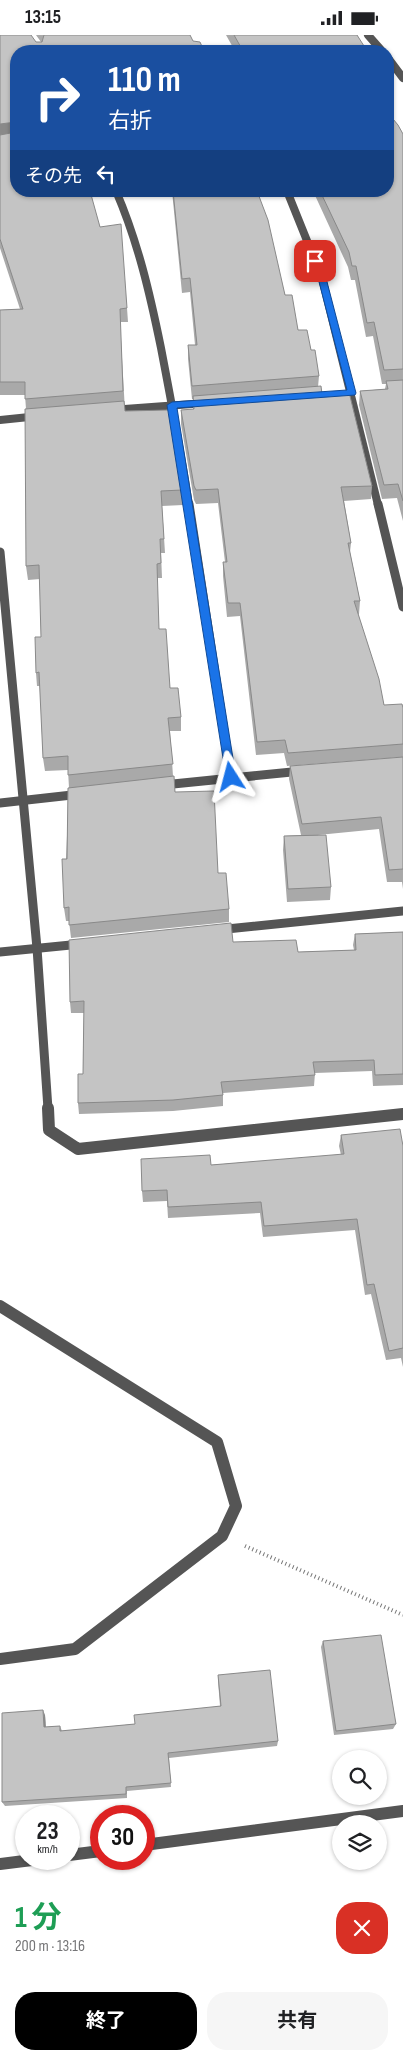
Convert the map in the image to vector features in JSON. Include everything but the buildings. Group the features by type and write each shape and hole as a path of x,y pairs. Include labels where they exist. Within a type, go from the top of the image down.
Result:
{"street":[{"path":"368,35 377,45"},
{"path":"394,67 403,78"},
{"path":"119,197 145,271 172,405 231,777"},
{"path":"289,197 322,278 356,393 403,607"},
{"path":"342,393 356,393"},
{"path":"105,411 219,402"},
{"path":"0,420 48,416"},
{"path":"0,552 37,948 49,1131 78,1149 403,1114"},
{"path":"152,786 307,771"},
{"path":"0,803 92,793"},
{"path":"205,931 403,911"},
{"path":"0,952 96,942"},
{"path":"0,1306 217,1442 236,1506 222,1536 75,1649 0,1659"},
{"path":"155,1844 403,1811"},
{"path":"0,1864 15,1862"}],"path":[{"path":"249,1547 403,1615"}],"route":[{"path":"231,777 172,405 352,393 322,278 315,261"}]}
